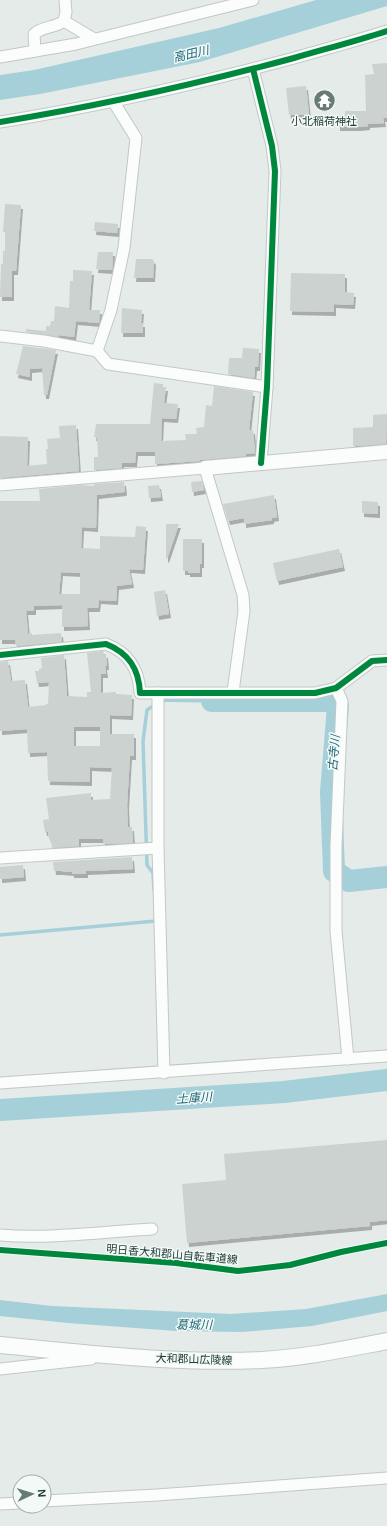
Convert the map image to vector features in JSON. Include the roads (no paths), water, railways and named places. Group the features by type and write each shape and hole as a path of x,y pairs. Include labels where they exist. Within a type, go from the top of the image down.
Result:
{"main road":[{"name":"大和郡山広陵線","path":"0,1345 116,1356 201,1360 261,1360 296,1357 387,1341"}],"street":[{"path":"35,51 34,34 40,29 58,25 64,21 66,12 65,0"},
{"path":"0,57 54,49 94,40 253,0"},
{"path":"64,21 94,40"},
{"path":"0,122 113,101 253,69 387,31"},
{"path":"253,69 272,146 275,171 267,387 261,463"},
{"path":"97,351 111,310 124,248 136,138 113,101"},
{"path":"0,336 44,341 97,351 108,364 267,387"},
{"path":"0,485 387,452"},
{"path":"205,468 243,595 244,611 234,692"},
{"path":"0,655 106,644 116,648 133,664 139,680 140,693 315,693 336,688 372,661 387,660"},
{"path":"336,688 342,701 336,846 336,931 348,1059"},
{"path":"158,693 158,848 164,1073"},
{"path":"0,858 158,848"},
{"path":"0,1083 164,1073 387,1056"},
{"path":"0,1235 65,1235 152,1229"},
{"path":"0,1369 116,1356"},
{"path":"52,1502 387,1478"},
{"path":"0,1504 12,1503"}],"water":[{"name":"高田川","path":"316,0 387,0 387,6 200,62 40,94 0,100 0,75 34,70 219,28"},
{"name":"葛城川","path":"387,1294 387,1311 312,1326 243,1332 176,1331 68,1323 0,1316 0,1300 52,1306 231,1314 306,1309"}],"waterway":[{"path":"154,890 153,873 147,865 143,741 147,710 162,700 212,701"},
{"name":"古寺川","path":"212,701 334,701 338,706 331,792 334,871 349,881 387,877"},
{"path":"0,935 156,921 156,918"},
{"name":"土庫川","path":"0,1110 284,1092 387,1080"}],"place":[{"name":"小北稲荷神社","path":"324,101"}]}
